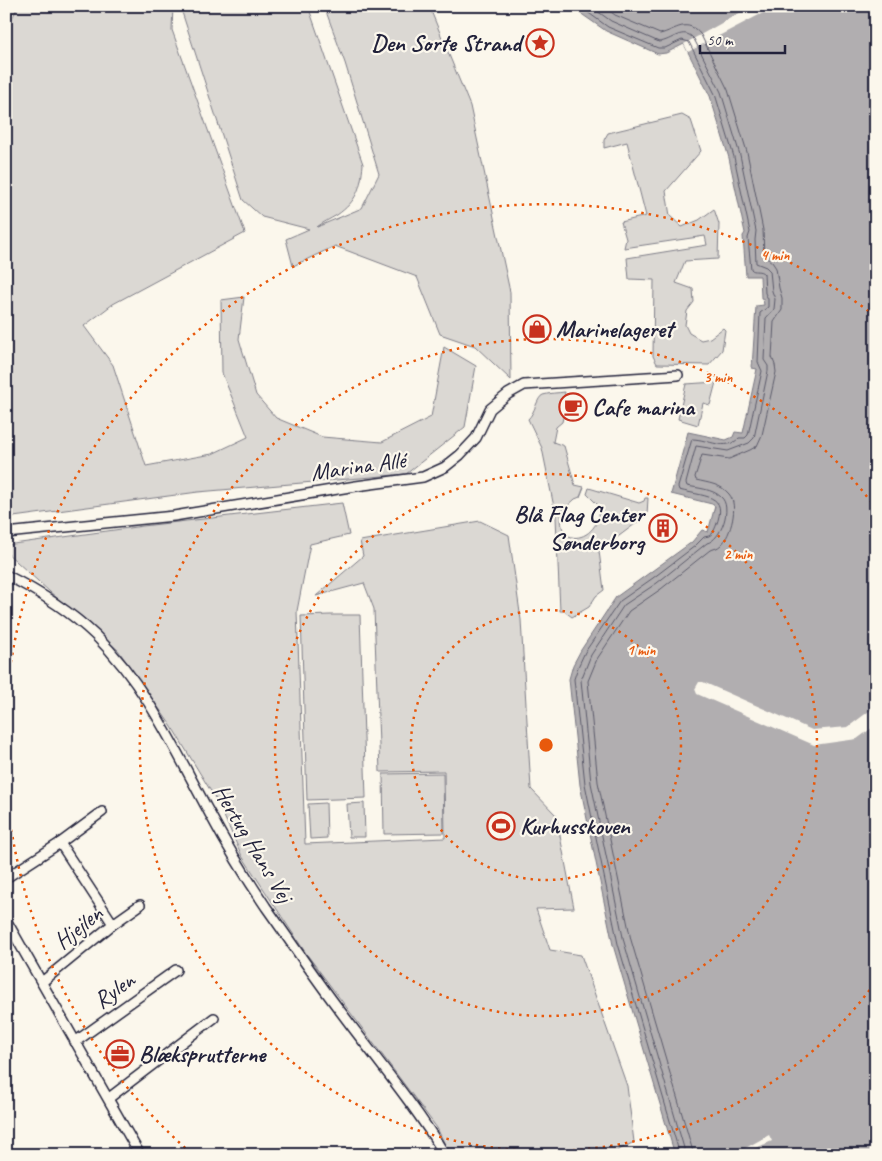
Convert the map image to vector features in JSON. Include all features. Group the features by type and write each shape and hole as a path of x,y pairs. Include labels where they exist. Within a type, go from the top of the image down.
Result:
{"street":[{"name":"Marina Allé","path":"6,533 174,516 423,477 445,467 460,455 476,438 490,409 508,394 524,385 678,375"},
{"name":"Hertug Hans Vej","path":"6,575 30,587 66,611 96,636 128,673 159,718 229,849 266,906 340,1010 424,1121 446,1155"},
{"path":"6,878 60,843 102,812"},
{"path":"60,843 113,924"},
{"name":"Hjejlen","path":"42,982 113,924 140,905"},
{"path":"6,920 140,1155"},
{"name":"Rylen","path":"75,1042 176,970"},
{"path":"108,1098 214,1018"}],"shaded area":[{"path":"18,6 173,6 172,30 245,233 113,304 84,326 113,365 146,466 212,454 248,437 222,373 221,300 244,297 239,339 256,395 276,418 322,437 382,442 431,417 444,347 476,366 465,427 406,474 198,492 6,518 6,31"},
{"path":"180,6 308,6 363,164 357,193 349,205 317,227 362,208 379,174 345,63 324,6 429,6 470,106 510,292 511,380 475,346 440,334 417,277 335,246 293,266 286,239 309,229 262,217 243,200"},
{"path":"682,115 691,120 701,151 666,191 670,216 682,227 699,220 714,209 719,224 718,259 685,261 676,283 693,289 694,302 687,311 685,325 689,333 701,340 710,338 723,328 725,330 722,350 709,365 657,364 653,356 654,280 629,279 627,258 707,245 705,236 624,248 626,239 621,222 646,216 627,142 604,148 604,140 608,133"},
{"path":"716,382 710,405 703,403 698,425 678,419 686,384"},
{"path":"565,392 564,397 567,399 562,422 556,427 553,442 564,446 575,485 584,487 580,497 563,510 561,523 564,531 570,536 585,535 598,520 600,507 587,494 589,488 639,503 648,498 647,515 599,551 604,590 596,596 589,607 572,617 564,611 560,611 556,517 542,448 528,419 541,396"},
{"name":"Kurhusskoven","path":"342,503 349,535 310,544 297,611 305,844 445,838 444,771 380,772 374,609 364,583 316,596 363,556 360,541 480,521 509,535 521,620 531,789 556,815 574,908 536,909 550,950 581,955 627,1086 634,1142 609,1155 450,1155 437,1128 305,952 242,856 218,803 172,727 118,650 6,552 6,545 143,526"},
{"path":"360,615 366,798 307,800 301,616"},
{"path":"443,773 444,833 384,834 383,774"},
{"path":"326,803 327,838 310,839 308,804"},
{"path":"364,803 365,837 349,837 347,804"}],"water":[{"path":"570,6 876,6 876,1155 675,1155 613,945 580,785 569,679 573,665 581,650 616,597 692,542 702,530 708,532 715,506 671,494 688,432 726,440 733,437 735,432 743,433 757,369 752,368 756,306 764,305 761,298 760,276 746,276 743,236 745,233 729,158 710,96 684,44 666,53 658,54 606,31"}],"pier":[{"path":"752,6 776,6 688,52 684,44"},
{"path":"699,682 703,682 812,730 848,727 876,706 876,725 857,739 814,745 697,694 695,689"},
{"path":"769,1135 772,1141 749,1151 748,1155 733,1155"}],"place":[{"name":"Den Sorte Strand","path":"540,43"},
{"name":"Marinelageret","path":"537,329"},
{"name":"Cafe marina","path":"573,407"},
{"name":"Blå Flag Center Sønderborg","path":"663,528"},
{"name":"Kurhusskoven","path":"501,826"},
{"name":"Blæksprutterne","path":"120,1054"}]}
